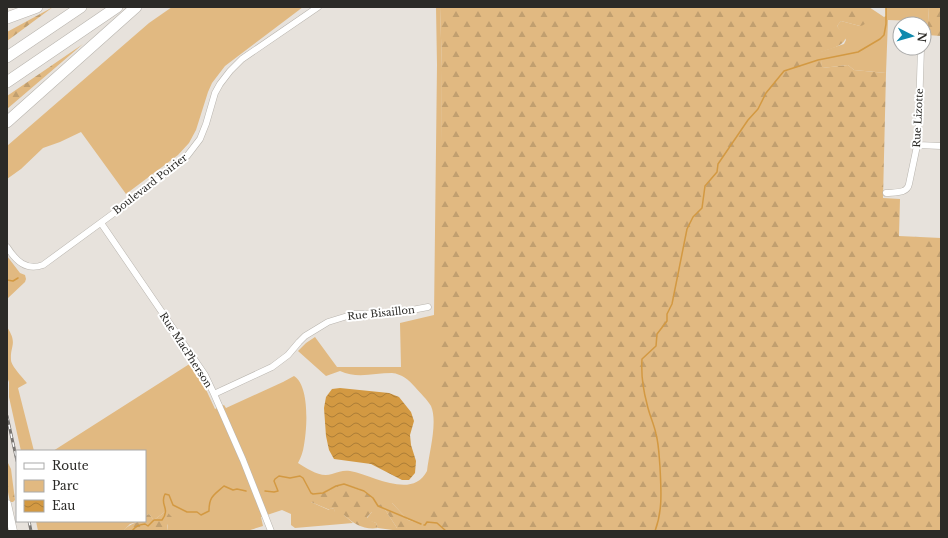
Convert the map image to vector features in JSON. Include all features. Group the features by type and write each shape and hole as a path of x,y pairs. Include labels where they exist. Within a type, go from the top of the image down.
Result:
{"highway":[{"path":"7,18 37,7"},
{"path":"7,57 81,7"},
{"path":"7,82 117,7"},
{"path":"7,122 136,7"}],"street":[{"name":"Boulevard Poirier","path":"7,247 15,259 22,264 30,267 39,267 53,259 171,169 192,151 203,131 212,103 226,75 237,64 318,7"},
{"name":"Rue Lizotte","path":"886,193 903,192 908,188 918,145 921,56"},
{"path":"918,145 941,146"},
{"name":"Rue MacPherson","path":"101,223 195,360 214,394 250,476 271,531"},
{"name":"Rue Bisaillon","path":"214,394 272,367 288,355 305,336 328,322 354,314 396,313 428,307"},
{"path":"7,504 13,531"}],"green space":[{"path":"53,7 7,41 7,32"},
{"path":"172,7 303,7 225,66 212,83 196,130 189,143 178,155 126,194 81,132 43,148 21,169 7,179 7,146 149,23"},
{"path":"436,7 440,7 442,69 439,505 427,505 427,530 429,531 400,531 378,528 376,523 367,520 372,512 360,489 344,484 329,489 323,493 313,494 311,502 329,510 331,508 334,509 335,512 344,515 353,523 295,528 291,525 291,514 282,510 261,517 263,526 247,531 168,531 166,511 154,520 149,514 146,516 146,450 55,450 191,363 202,381 215,409 224,405 226,408 294,376 299,381 303,389 306,408 305,438 298,463 323,475 350,471 392,483 402,485 412,484 420,479 427,471 434,420 431,406 413,384 402,376 392,373 353,375 340,371 326,376 298,351 315,337 337,367 401,367 400,323 434,315 437,65","holes":["392,503 408,520 420,524 397,528 384,508"]},
{"path":"440,7 859,7 868,19 867,21 864,25 860,26 841,21 837,26 845,36 845,39 836,47 821,52 822,68 848,65 854,70 886,73 883,198 900,199 899,236 941,238 940,531 427,530 427,505 439,505 439,291 442,69"},
{"path":"859,7 869,7 884,17 886,16 886,7 929,8 928,16 892,16 892,20 888,20 886,73 854,70 848,65 822,68 820,52 844,44 846,40 837,26 841,21 860,26"},
{"path":"926,7 941,7 941,36 932,35 932,16 928,16 929,8"},
{"path":"83,44 7,109 7,96"},
{"path":"7,256 20,273 25,275 26,279 25,282 7,299"},
{"path":"7,327 13,341 11,355 12,363 27,383 18,388 34,450 21,450 9,397 9,382 7,377"},
{"path":"7,461 11,469 15,500 13,502 10,502 7,487"},
{"path":"344,484 364,491 373,498 372,512 367,519 376,523 378,528 364,527 355,524 344,515 335,515 334,509 331,508 330,510 311,502 307,496 311,493 320,494"},
{"path":"385,502 392,503 408,520 421,524 419,527 416,529 407,530 397,528 384,508 378,506"},
{"path":"166,511 173,518 167,525 168,531 123,531 133,524 146,522 146,516 149,514 154,520"},
{"path":"36,522 137,522 130,524 123,531 38,531"}],"water":[{"path":"340,388 389,393 399,397 411,412 414,421 410,435 411,445 416,461 415,473 409,480 402,480 371,464 334,459 329,450 326,436 324,408 326,397 332,389"}],"waterway":[{"path":"655,531 658,523 661,499 659,455 657,438 644,393 642,359 656,346 657,334 667,321 667,314 672,304 687,229 693,217 702,208 705,186 717,172 718,164 748,120 758,109 766,93 784,71 818,60 858,52 880,39 884,35 886,24 886,7"},
{"path":"7,280 13,281 18,278"},
{"path":"265,491 278,491 274,481 279,476 290,478 300,476 303,478 313,494 323,493 336,486 344,484 364,491 373,498 378,506 421,524"},
{"path":"132,531 139,525 145,524 148,526 154,520 162,520 165,512 163,501 165,494 169,495 173,505 187,512 197,512 201,515 209,511 211,499 224,486 233,490 237,489 246,491"},
{"path":"424,525 427,522 437,523 446,531"}],"railway":[{"path":"7,416 16,456"},
{"path":"29,522 31,531"}]}
